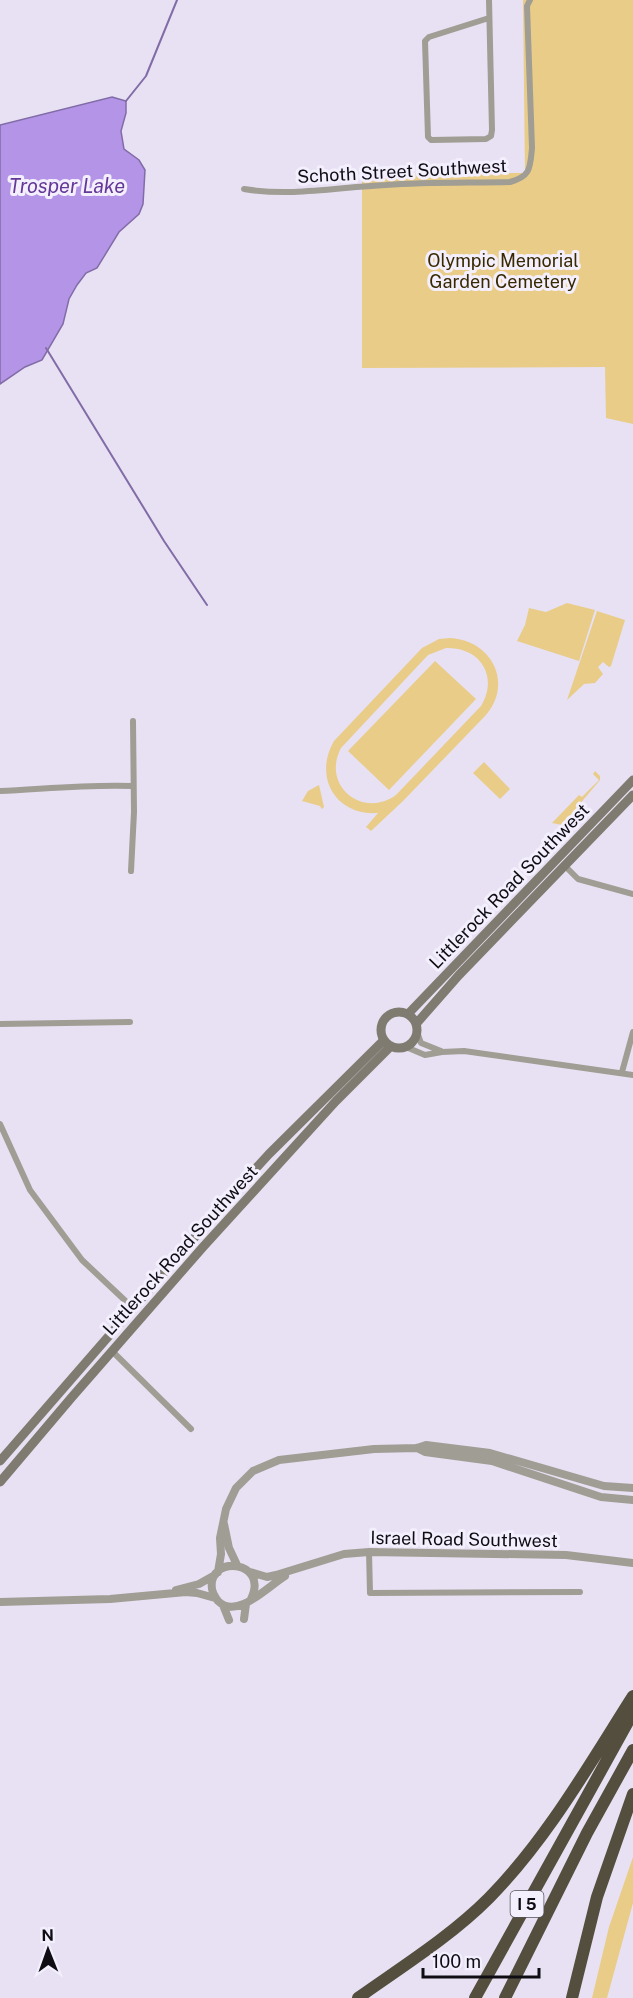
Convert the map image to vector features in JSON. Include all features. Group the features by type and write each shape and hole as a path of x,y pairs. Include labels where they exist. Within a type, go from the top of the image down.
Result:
{"highway":[{"path":"358,1998 455,1928 505,1881 551,1822 633,1696"},
{"name":"I 5","path":"475,1998 633,1713"},
{"name":"I 5","path":"505,1998 587,1833 633,1750"},
{"path":"572,1998 597,1897 633,1794"}],"main road":[{"name":"Littlerock Road Southwest","path":"388,1043 381,1028 386,1018 396,1012 408,1014 633,780"},
{"name":"Littlerock Road Southwest","path":"406,1047 412,1043 417,1028 459,975 633,795"},
{"path":"408,1014 417,1028"},
{"name":"Littlerock Road Southwest","path":"0,1461 269,1154 388,1043"},
{"name":"Littlerock Road Southwest","path":"0,1482 203,1247 388,1043"},
{"path":"388,1043 399,1048 406,1047"}],"street":[{"path":"489,0 491,136 486,140 431,140 428,137 423,46 425,41 429,37 489,18"},
{"name":"Schoth Street Southwest","path":"244,189 266,193 299,192 386,185 510,182 522,178 530,169 532,148 527,6 530,0"},
{"path":"131,871 134,721"},
{"path":"0,791 96,785 133,786"},
{"path":"565,866 578,879 633,894"},
{"path":"0,1024 130,1022"},
{"path":"417,1028 421,1043 441,1052"},
{"path":"622,1072 633,1032"},
{"path":"406,1047 425,1055 464,1051 633,1075"},
{"path":"0,1124 30,1190 82,1260 133,1308"},
{"path":"112,1351 191,1429"},
{"path":"215,1598 212,1585 220,1563 220,1538 230,1498 236,1488 253,1471 279,1460 374,1449 417,1448 426,1445 490,1453 604,1486 633,1488"},
{"path":"417,1448 425,1452 492,1461 602,1497 633,1500"},
{"path":"223,1520 229,1548 237,1565"},
{"path":"369,1552 370,1593 580,1592"},
{"name":"Israel Road Southwest","path":"250,1572 267,1577 344,1554 369,1552 566,1555 633,1563"},
{"path":"158,1594 198,1584 230,1565 237,1565 250,1572 255,1585 244,1619"},
{"name":"Israel Road Southwest","path":"248,1601 296,1569"},
{"path":"0,1602 110,1599 197,1593 215,1598 223,1605 233,1608 248,1601"},
{"path":"223,1605 229,1620"}],"green space":[{"name":"Olympic Memorial Garden Cemetery","path":"523,0 633,0 633,424 606,418 605,367 362,368 362,174 525,173"},
{"path":"567,603 595,610 579,661 517,641 525,625 529,608 546,612"},
{"path":"597,611 625,620 611,666 603,662 598,667 603,674 595,683 584,684 567,700"},
{"path":"450,638 465,641 487,655 498,678 498,691 494,704 403,801 371,831 366,827 378,813 350,808 332,792 326,768 328,755 334,741 422,648 439,639","holes":["446,648 458,649 477,658 487,674 486,695 481,706 396,795 371,803 359,801 349,795 341,786 337,775 336,762 341,748 428,655"]},
{"path":"435,661 476,699 389,790 348,751"},
{"path":"484,762 510,789 500,799 473,773"},
{"path":"595,771 600,776 600,780 562,825 552,823 579,795 582,797 599,780 593,774"},
{"path":"319,785 324,807 322,809 320,806 302,801 308,791"},
{"path":"633,1857 633,1903 607,1998 592,1998 609,1927"}],"water":[{"name":"Trosper Lake","path":"112,97 126,101 126,113 121,131 124,149 139,160 145,170 143,204 139,214 119,232 97,268 86,273 77,285 69,299 63,324 42,360 25,367 0,384 0,125"}],"waterway":[{"path":"126,101 146,76 177,0"},
{"path":"46,348 164,541 207,605"}]}
